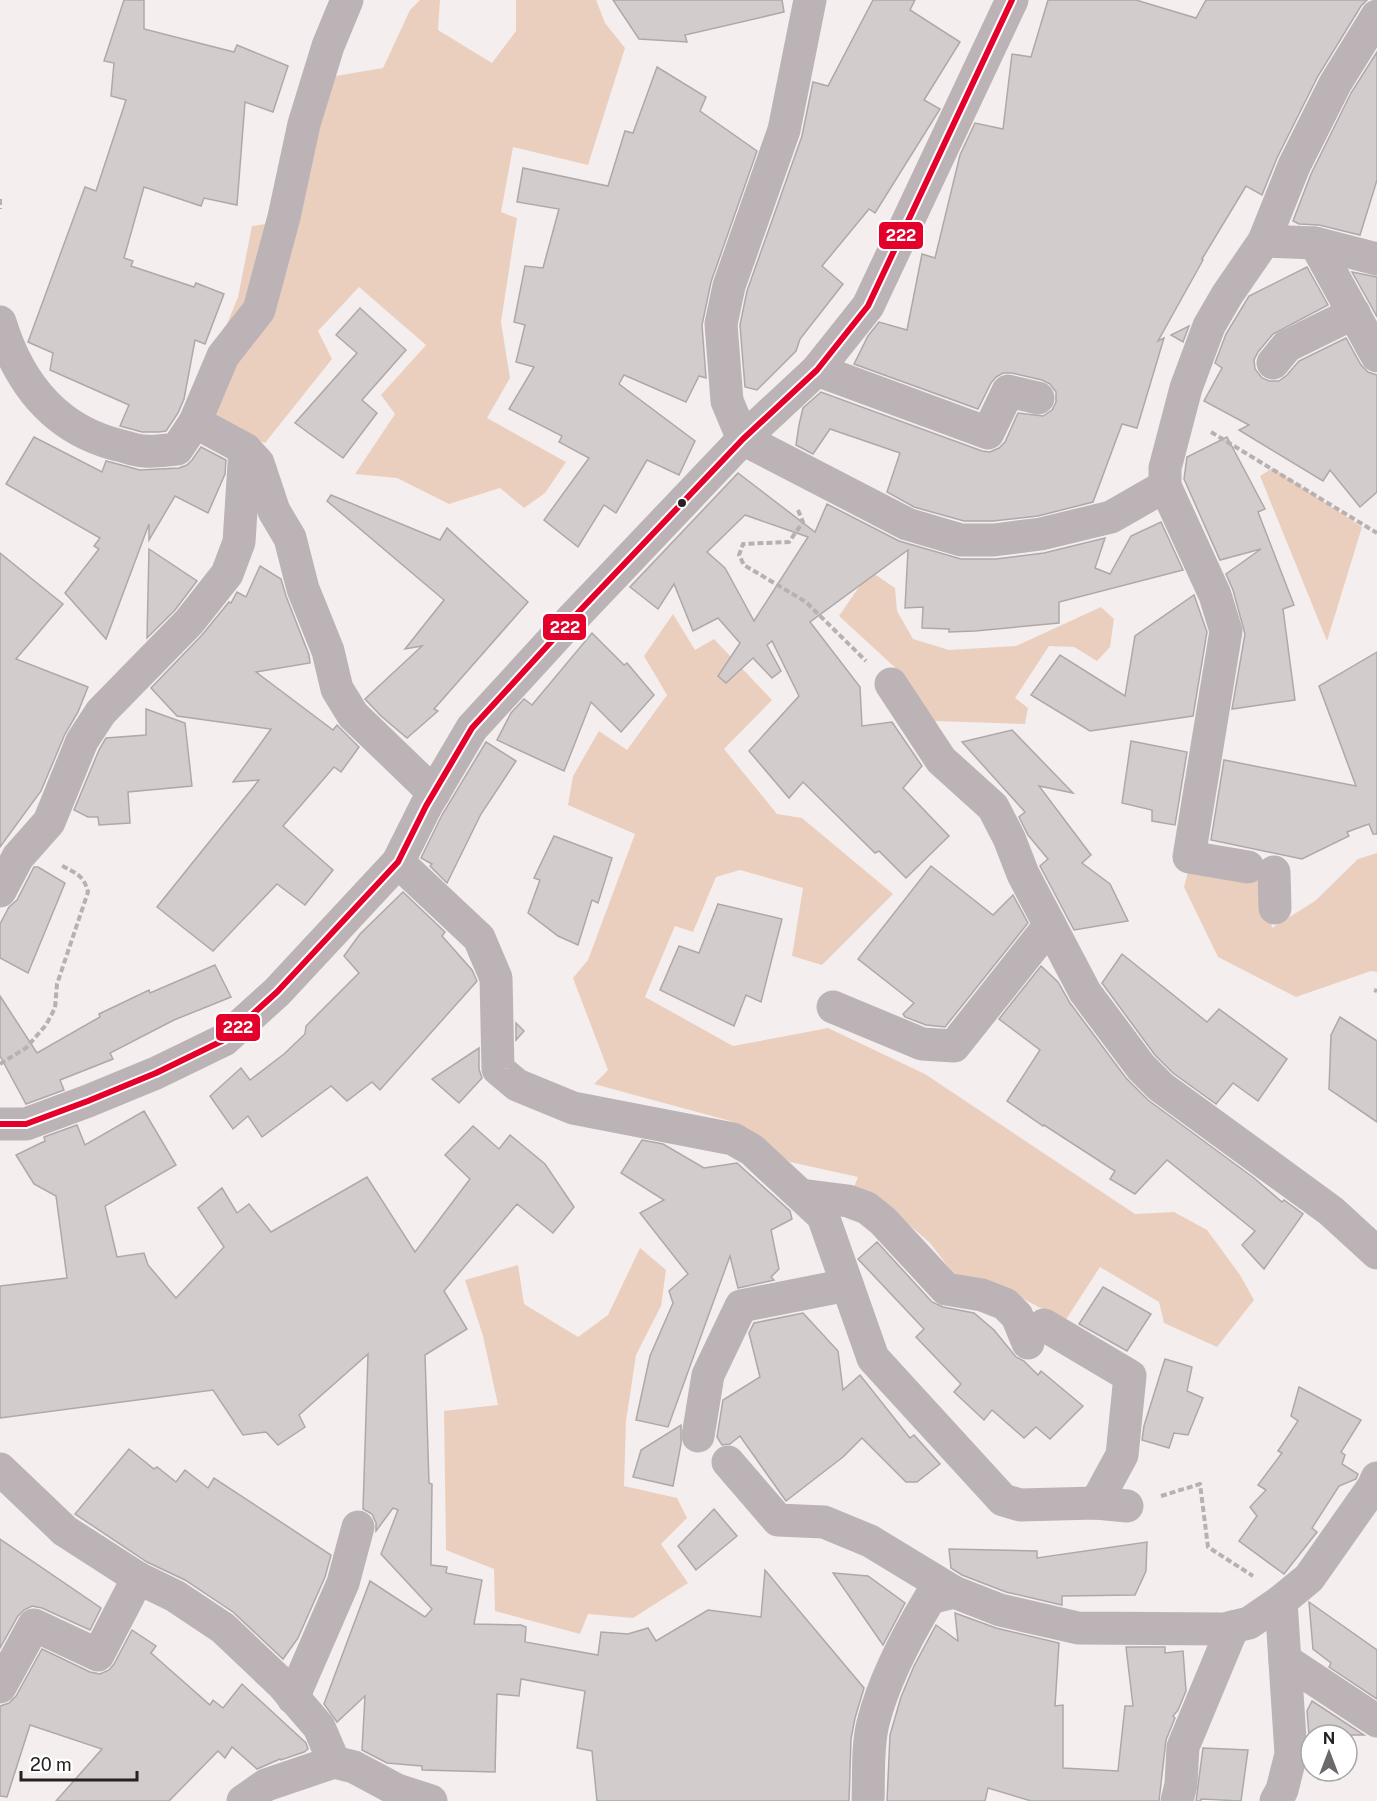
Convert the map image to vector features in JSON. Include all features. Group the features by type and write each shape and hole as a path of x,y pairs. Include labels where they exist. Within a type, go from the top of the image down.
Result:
{"street":[{"path":"0,322 9,350 39,399 58,417 100,441 144,451 177,449 195,422 223,356 260,310 284,217 304,124 328,46 347,0"},
{"path":"810,0 784,130 729,286 721,324 727,401 743,439 907,524 961,540 994,540 1041,534 1111,517 1165,486"},
{"path":"0,1124 26,1124 46,1117 156,1073 224,1040 277,992 398,862 434,793 472,728 743,439 817,369 868,306 1012,0"},
{"path":"1275,908 1261,869 1189,857 1226,631 1215,594 1165,486 1165,468 1186,388 1209,326 1264,241 1294,166 1335,84 1377,16"},
{"path":"1264,241 1315,243 1377,259"},
{"path":"1315,243 1377,356"},
{"path":"1273,363 1287,346 1354,314"},
{"path":"817,369 988,433 1008,391 1038,398"},
{"path":"195,422 245,449 258,463 274,511 290,538 303,589 328,651 337,689 353,715 434,793"},
{"path":"0,891 18,857 50,822 82,741 101,712 189,622 227,574 239,542 245,449"},
{"path":"891,684 941,760 993,807 1009,838 1023,874 1085,992 1141,1067 1161,1087 1331,1211 1377,1253"},
{"path":"398,862 480,938 496,978 498,1069 518,1085 573,1108 733,1139 752,1150 823,1216 873,1358 1004,1500 1020,1505 1112,1505 1122,1455 1130,1377 1036,1334 1005,1304 982,1295 946,1289 883,1221 867,1208 848,1201 801,1195"},
{"path":"832,1007 922,1044 954,1046 1050,925"},
{"path":"698,1436 708,1375 741,1306 847,1285"},
{"path":"728,1462 778,1520 824,1522 833,1525 870,1541 954,1592 1000,1610 1078,1628 1224,1629 1249,1623 1284,1599 1309,1578 1377,1478"},
{"path":"0,1469 65,1531 138,1578 174,1596 222,1628 319,1726 334,1762"},
{"path":"293,1698 343,1583 358,1527"},
{"path":"0,1687 34,1625 98,1655 138,1578"},
{"path":"868,1801 873,1724 890,1677 911,1629 930,1598 954,1592"},
{"path":"1276,1801 1282,1790 1290,1754 1284,1599"},
{"path":"1177,1801 1181,1784 1183,1747 1233,1627"},
{"path":"1285,1660 1377,1721"},
{"path":"243,1801 266,1785 334,1762 354,1767 397,1790 431,1801"}],"path":[{"path":"0,199 0,209"},
{"path":"1179,413 1377,533"},
{"path":"797,507 804,522 789,542 743,544 739,555 744,565 806,602 891,684"},
{"path":"0,1064 26,1048 46,1025 55,1008 57,984 88,892 86,882 81,876 28,845"},
{"path":"1112,1505 1200,1484 1208,1547 1284,1599"}],"shaded area":[{"path":"420,0 440,0 438,30 492,63 516,31 516,0 596,0 605,23 625,48 588,165 513,147 501,212 517,218 501,322 510,378 487,418 566,462 545,493 524,508 500,488 449,504 397,478 355,474 395,414 381,395 426,345 359,287 318,331 332,359 265,443 227,429 190,391 213,358 238,297 252,226 293,220 329,77 383,68 410,10"},
{"path":"1273,468 1362,527 1327,641 1260,476"},
{"path":"870,571 895,588 897,611 913,639 949,650 1016,646 1101,607 1114,619 1110,647 1097,661 1074,647 1049,646 1015,698 1028,708 1025,724 934,721 901,673 839,616"},
{"path":"673,614 695,650 714,639 772,700 724,749 777,814 802,818 893,894 822,965 792,956 803,888 740,870 716,877 693,932 675,926 645,997 733,1046 828,1028 925,1074 1135,1214 1174,1212 1207,1230 1240,1275 1254,1300 1217,1347 1164,1323 1159,1302 1100,1267 1065,1321 1003,1288 953,1273 930,1243 883,1202 853,1189 858,1177 790,1162 734,1122 594,1084 608,1070 573,978 588,960 635,834 568,805 573,776 599,731 627,750 667,695 644,656"},
{"path":"1377,853 1377,972 1371,971 1296,997 1218,957 1184,887 1188,872 1266,882 1272,928 1315,901 1358,859"},
{"path":"640,1248 666,1270 661,1306 636,1355 626,1421 624,1486 677,1498 687,1518 661,1544 688,1583 633,1618 588,1614 580,1634 495,1611 494,1569 446,1550 444,1411 498,1405 483,1336 465,1280 518,1265 524,1304 578,1337 608,1315"}],"building":[{"path":"124,0 144,0 144,29 234,52 237,45 288,66 273,112 245,102 237,205 204,198 201,206 144,187 124,258 133,261 131,266 194,287 196,283 224,294 205,344 195,340 184,399 178,413 166,431 159,432 142,432 120,426 129,405 50,370 53,353 28,342 85,187 96,191 126,100 111,96 114,63 104,61"},
{"path":"613,0 782,0 784,12 685,35 687,42 639,39"},
{"path":"873,0 915,0 910,10 960,42 924,100 940,109 875,213 869,209 822,266 843,284 800,339 796,351 757,390 745,387 740,325 747,291 802,136 813,82 828,86"},
{"path":"1048,0 1136,0 1196,18 1206,0 1367,0 1318,76 1277,158 1262,195 1246,186 1202,259 1158,341 1164,338 1137,428 1122,424 1093,502 1038,516 993,521 964,521 914,507 887,492 900,453 830,429 813,454 796,445 799,425 803,408 821,392 990,452 1005,442 1018,413 1043,416 1052,410 1056,402 1056,392 1050,384 1012,373 1003,373 996,377 978,409 854,364 868,336 879,322 907,330 922,254 935,258 960,155 975,123 1003,129 1012,54 1031,57"},
{"path":"1377,52 1377,180 1360,235 1319,225 1299,224 1293,221 1311,174 1351,93"},
{"path":"657,67 706,97 700,111 757,151 711,282 702,325 706,378 699,376 686,402 624,375 619,384 695,441 679,475 647,460 616,513 604,505 578,547 544,520 589,458 559,442 562,436 509,409 534,367 516,362 525,325 514,322 525,266 543,268 559,209 517,202 523,168 608,186 625,131 633,133"},
{"path":"1307,267 1328,305 1273,334 1258,352 1254,360 1255,369 1262,378 1279,381 1299,361 1346,338 1361,365 1368,372 1377,375 1377,492 1360,507 1330,470 1323,481 1239,430 1249,425 1204,401 1222,368 1215,363 1226,334 1249,296"},
{"path":"1352,272 1377,277 1377,317 1370,304"},
{"path":"360,308 406,350 362,400 377,413 343,458 295,423 357,353 336,335"},
{"path":"1189,326 1183,342 1171,335"},
{"path":"34,437 102,472 106,461 140,470 179,468 187,465 201,447 226,460 225,474 208,513 175,496 149,540 149,524 106,639 65,593 99,549 94,546 100,538 6,484"},
{"path":"1227,437 1265,509 1258,512 1294,605 1283,609 1295,700 1232,709 1245,634 1233,590 1226,574 1261,549 1220,560 1184,479 1187,457"},
{"path":"738,473 815,532 827,504 899,541 961,559 996,559 1044,553 1105,538 1095,568 1110,574 1131,536 1161,522 1183,570 1059,602 1059,623 949,632 949,629 922,628 923,607 905,608 908,550 810,622 860,687 862,726 892,722 922,766 903,788 949,836 906,878 879,851 875,853 803,782 789,798 749,751 799,696 772,641 767,645 781,671 772,678 753,658 726,683 718,676 740,643 718,618 693,631 674,584 658,609 630,587","holes":["745,515 808,537 754,621 725,568 707,552"]},
{"path":"331,495 440,540 447,528 528,602 434,709 438,711 407,738 365,699 422,646 405,649 444,600 327,501"},
{"path":"149,549 197,581 175,610 147,638"},
{"path":"0,553 63,604 16,659 88,687 41,791 0,847"},
{"path":"260,566 281,579 310,663 256,672 333,730 337,725 359,747 341,772 334,767 283,826 333,870 305,905 277,884 213,951 157,907 259,780 233,782 271,729 177,716 151,688 202,635 229,602 231,603 237,592 246,597"},
{"path":"1194,595 1207,632 1193,716 1090,731 1031,695 1060,655 1125,696 1135,636"},
{"path":"592,633 624,665 627,663 654,695 621,732 591,702 564,771 497,740 511,713 524,699 532,705"},
{"path":"1377,652 1377,834 1373,834 1369,824 1347,832 1349,836 1302,859 1211,840 1224,760 1356,786 1319,686"},
{"path":"146,709 185,723 192,786 128,792 130,823 99,825 98,817 88,817 74,810 106,738 146,735"},
{"path":"1012,730 1073,793 1039,786 1091,855 1082,863 1110,884 1128,921 1074,930 1040,866 1048,859 1028,835 1019,817 1025,812 962,742"},
{"path":"1131,741 1187,752 1175,825 1152,821 1152,810 1122,803"},
{"path":"486,742 516,761 481,814 447,883 430,866 432,864 421,858 442,815"},
{"path":"554,836 612,858 598,903 592,900 578,945 558,936 528,913 540,880 534,878"},
{"path":"931,866 993,915 1013,895 1028,923 945,1027 926,1025 905,1017 903,1014 914,1003 858,959"},
{"path":"34,867 38,867 65,883 28,973 0,958 0,924 9,907 17,900"},
{"path":"403,892 445,932 442,936 472,970 477,981 380,1090 372,1082 347,1101 331,1086 262,1137 248,1116 233,1129 210,1096 241,1068 250,1080 284,1054 305,1034 306,1026 359,973 344,956 360,934"},
{"path":"718,904 782,919 761,1002 746,995 734,1026 660,990 679,946 699,953"},
{"path":"1122,954 1207,1022 1219,1009 1287,1059 1258,1101 1233,1083 1216,1104 1173,1073 1155,1055 1102,983"},
{"path":"215,965 231,997 174,1020 110,1053 113,1059 60,1080 64,1090 26,1104 0,1056 0,996 37,1053 100,1017 99,1014 149,990 150,993"},
{"path":"1041,966 1058,982 1070,1003 1126,1078 1148,1100 1254,1178 1282,1202 1284,1200 1303,1214 1264,1269 1242,1245 1255,1231 1167,1160 1135,1194 1110,1179 1115,1171 1007,1101 1040,1050 999,1019"},
{"path":"1340,1017 1377,1041 1377,1122 1329,1089 1331,1035"},
{"path":"516,1023 524,1031 516,1040"},
{"path":"479,1048 479,1069 482,1078 459,1103 432,1079"},
{"path":"144,1111 176,1165 105,1206 117,1257 144,1253 148,1265 176,1298 224,1247 198,1208 222,1188 237,1213 249,1204 271,1232 367,1177 415,1252 470,1179 445,1155 473,1126 499,1149 510,1135 545,1164 574,1207 553,1233 517,1204 444,1291 467,1329 425,1355 429,1483 432,1484 431,1565 447,1567 446,1573 482,1580 474,1624 521,1625 526,1627 525,1642 598,1655 601,1632 628,1634 648,1628 656,1641 708,1610 761,1617 765,1570 864,1688 851,1739 849,1801 597,1801 592,1751 577,1748 585,1691 521,1679 519,1696 497,1694 495,1772 422,1770 422,1766 387,1763 362,1750 365,1696 337,1722 324,1704 370,1581 425,1617 432,1609 381,1554 398,1510 393,1508 376,1531 376,1523 372,1514 363,1509 368,1354 299,1415 305,1427 278,1445 266,1432 243,1435 213,1390 0,1418 0,1286 67,1278 56,1196 34,1184 16,1155 45,1141 44,1137 77,1125 85,1145"},
{"path":"642,1140 663,1144 704,1168 737,1163 790,1211 792,1219 771,1230 779,1269 771,1277 774,1280 738,1288 730,1256 668,1427 636,1420 650,1356 673,1303 669,1291 688,1274 640,1213 664,1200 621,1173"},
{"path":"877,1242 932,1302 943,1307 974,1313 994,1330 1016,1357 1024,1361 1038,1375 1041,1371 1083,1406 1050,1439 1036,1427 1024,1438 992,1410 984,1420 954,1392 961,1384 916,1337 924,1329 858,1259"},
{"path":"1103,1287 1151,1314 1127,1351 1079,1324"},
{"path":"803,1313 838,1351 843,1390 860,1375 910,1438 914,1435 940,1464 917,1482 906,1482 862,1438 843,1457 786,1501 740,1436 730,1444 722,1445 717,1437 723,1400 760,1377 749,1333 754,1323"},
{"path":"1165,1359 1192,1367 1187,1391 1203,1398 1188,1435 1174,1433 1169,1448 1142,1440 1144,1426"},
{"path":"1299,1387 1361,1420 1341,1452 1345,1455 1342,1464 1358,1474 1356,1479 1339,1486 1312,1528 1317,1532 1284,1574 1239,1541 1257,1516 1250,1507 1266,1490 1258,1485 1282,1453 1278,1451 1298,1421 1291,1416"},
{"path":"681,1425 681,1444 673,1486 633,1477 641,1450"},
{"path":"129,1449 154,1469 157,1467 176,1482 185,1470 208,1488 214,1478 331,1555 325,1577 298,1638 283,1659 233,1612 185,1580 147,1562 75,1514"},
{"path":"714,1509 737,1536 696,1570 678,1546"},
{"path":"0,1539 101,1608 90,1630 42,1608 32,1606 18,1616 0,1648"},
{"path":"1147,1542 1146,1571 1135,1595 1062,1596 1062,1605 1006,1592 962,1575 951,1568 949,1549 1037,1551 1037,1558"},
{"path":"833,1573 868,1576 905,1603 883,1645"},
{"path":"1309,1602 1377,1650 1377,1699 1329,1667 1331,1663 1313,1649"},
{"path":"955,1613 996,1628 1059,1643 1055,1706 1063,1705 1063,1768 1118,1771 1125,1706 1133,1706 1126,1647 1165,1647 1165,1653 1183,1651 1186,1691 1173,1716 1175,1718 1166,1740 1159,1801 1031,1801 988,1788 985,1801 887,1801 890,1735 901,1697 914,1666 936,1625 958,1641"},
{"path":"132,1630 156,1646 151,1653 210,1705 213,1700 223,1708 242,1684 306,1743 308,1749 257,1769 232,1747 225,1758 218,1751 169,1801 56,1801 102,1749 30,1725 7,1797 0,1796 0,1706 9,1703 16,1696 42,1649 90,1672 100,1674 109,1670 114,1664"},
{"path":"1312,1701 1346,1723 1308,1723 1307,1711"},
{"path":"1203,1748 1248,1750 1241,1801 1201,1799 1201,1801 1196,1801"}],"transit line":[{"name":"222","path":"0,1124 26,1124 88,1101 156,1073 224,1040 277,992 398,862 426,806 472,728 743,439 817,370 868,306 1012,0"}]}
